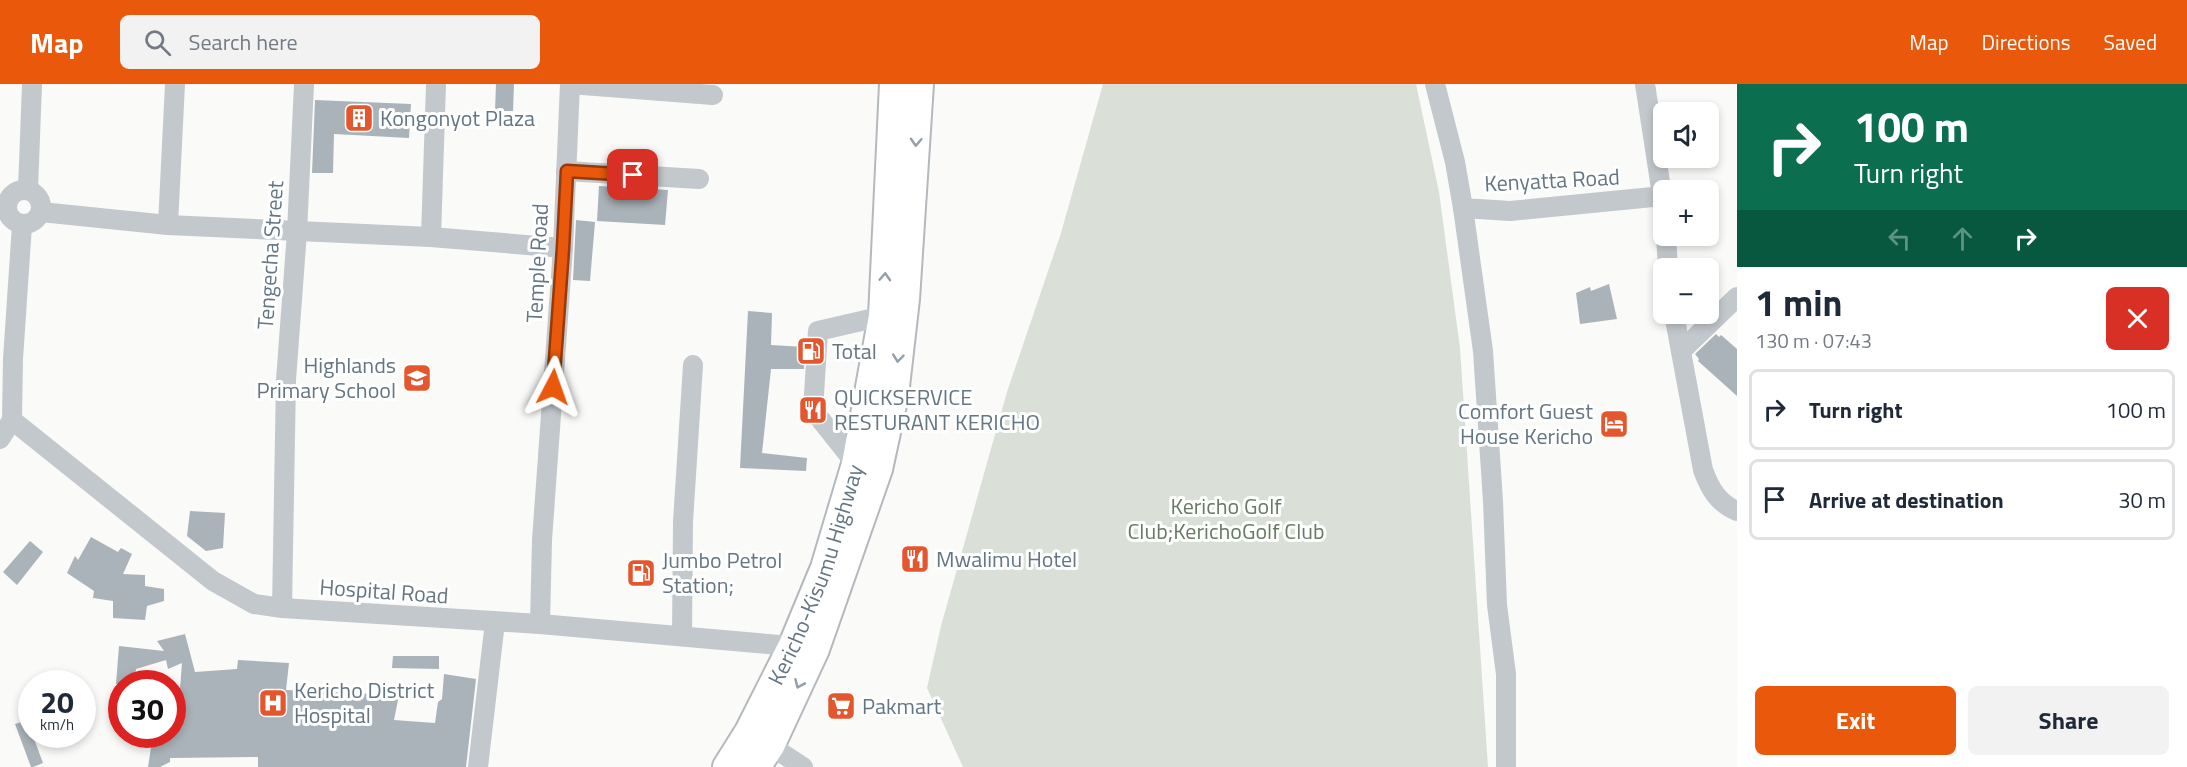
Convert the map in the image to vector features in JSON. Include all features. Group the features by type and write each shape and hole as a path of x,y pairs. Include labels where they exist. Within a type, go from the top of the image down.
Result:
{"highway":[{"name":"Kericho-Kisumu Highway","path":"804,647 856,464 883,316 894,84"},
{"name":"Kericho-Kisumu Highway","path":"727,767 759,748 878,469 894,395 905,299 919,84"}],"street":[{"path":"28,190 32,84"},
{"path":"168,225 175,84"},
{"name":"Tengecha Street","path":"282,608 286,380 297,232 304,84"},
{"path":"431,237 436,84"},
{"path":"570,84 713,95"},
{"name":"Temple Road","path":"540,624 542,540 563,248 570,84"},
{"name":"Kenyatta Road","path":"1435,84 1455,162 1463,208 1510,211 1653,203"},
{"name":"Kenyatta Road","path":"1645,84 1660,180"},
{"path":"567,171 699,179"},
{"path":"28,190 41,202 41,212 34,222 22,225 12,220 7,209 8,203 14,193 28,190"},
{"path":"1463,208 1483,351 1497,605 1506,674 1506,767"},
{"path":"41,212 168,225 431,237 563,248"},
{"path":"0,439 12,420 13,359 22,225"},
{"path":"1681,351 1737,297"},
{"path":"856,464 813,410 819,331 883,316"},
{"path":"1676,324 1702,471 1716,496 1727,507 1737,511"},
{"path":"682,636 683,522 693,365"},
{"name":"Hospital Road","path":"12,420 213,581 254,604 282,608 540,624 804,647"},
{"path":"478,767 495,622"},
{"path":"759,748 803,767"}],"green space":[{"name":"Kericho Golf Club;KerichoGolf Club","path":"1103,84 1416,84 1439,192 1460,348 1488,767 963,767 927,688 941,626 1007,392 1061,233"}],"building":[{"path":"496,84 514,84 513,111 495,111"},
{"name":"Kongonyot Plaza","path":"315,100 411,104 409,138 334,134 333,173 312,173"},
{"path":"599,186 668,190 665,225 597,221"},
{"path":"576,220 595,222 590,281 573,280"},
{"path":"1609,284 1617,319 1580,324 1576,293 1590,287 1591,291"},
{"path":"748,311 772,313 771,345 805,347 804,369 771,369 762,453 807,458 806,471 740,468"},
{"path":"1716,334 1719,337 1721,335 1737,349 1737,396 1698,361 1695,354"},
{"path":"190,511 225,513 223,548 206,551 187,536"},
{"path":"91,537 118,552 121,548 132,554 123,574 145,575 145,586 164,589 164,601 147,606 145,620 113,618 113,601 93,598 94,591 67,573 75,556 78,560"},
{"path":"30,541 43,552 17,585 3,572"},
{"path":"185,634 195,672 237,669 238,660 289,663 286,690 399,695 394,720 435,723 438,702 442,699 444,674 476,679 466,767 258,767 258,757 170,758 170,762 160,767 148,767 151,748 186,748 186,670 181,670 182,663 168,669 166,660 136,670 117,670 119,646 164,651 157,641"},
{"path":"393,656 439,656 439,669 392,668"},
{"path":"24,748 37,748 43,763 31,767"}],"place":[{"name":"Kongonyot Plaza","path":"359,118"},
{"name":"Total","path":"811,351"},
{"name":"Highlands Primary School","path":"417,378"},
{"name":"QUICKSERVICE RESTURANT KERICHO","path":"813,410"},
{"name":"Comfort Guest House Kericho","path":"1614,424"},
{"name":"Mwalimu Hotel","path":"915,559"},
{"name":"Jumbo Petrol Station;","path":"641,573"},
{"name":"Kericho District Hospital","path":"273,703"},
{"name":"Pakmart","path":"841,706"}],"route":[{"path":"553,387 567,171 633,175"}]}
